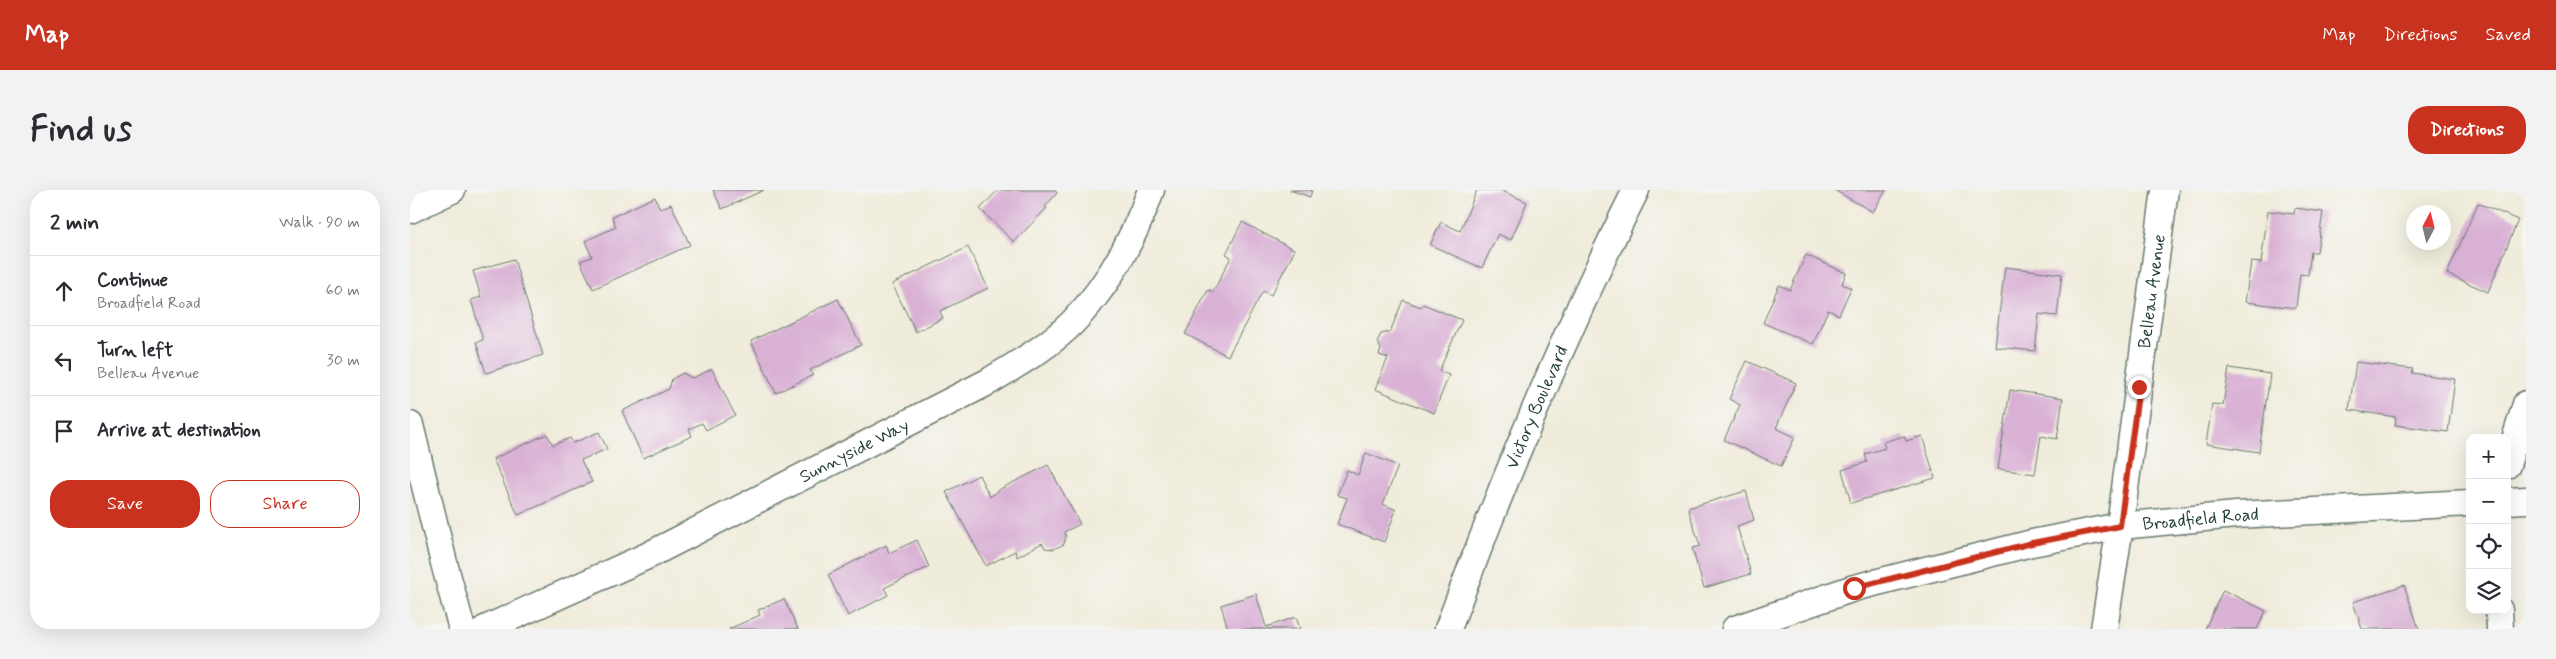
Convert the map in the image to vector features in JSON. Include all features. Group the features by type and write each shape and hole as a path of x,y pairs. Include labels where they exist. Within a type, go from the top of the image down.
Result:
{"street":[{"path":"410,210 452,190"},
{"name":"Sunnyside Way","path":"485,629 656,552 988,382 1039,350 1072,323 1110,275 1140,222 1152,190"},
{"name":"Victory Boulevard","path":"1448,629 1470,570 1587,289 1636,190"},
{"name":"Belleau Avenue","path":"2104,629 2120,526 2165,190"},
{"path":"2511,452 2526,404"},
{"path":"410,425 462,629"},
{"path":"2511,501 2526,500"},
{"name":"Broadfield Road","path":"1735,629 1854,588 2032,543 2120,526 2236,515 2466,503"},
{"path":"2499,614 2500,629"}],"building":[{"path":"713,190 764,190 722,209"},
{"path":"998,190 1055,190 1057,193 1045,207 1047,208 1014,242 980,209"},
{"path":"1290,190 1312,190 1310,197"},
{"path":"1477,190 1500,190 1527,202 1511,240 1498,234 1482,268 1430,245 1441,222 1460,231"},
{"path":"1834,190 1886,190 1873,212"},
{"path":"655,197 660,209 671,204 690,245 593,289 580,261 592,257 585,241 616,227 612,217"},
{"path":"2478,203 2518,220 2488,292 2447,274"},
{"path":"2295,208 2323,212 2317,252 2311,252 2308,275 2300,274 2296,308 2245,302 2251,262 2261,263 2268,211 2294,214"},
{"path":"1242,222 1295,250 1271,295 1263,291 1228,356 1185,334 1208,290 1213,292 1231,257 1226,254"},
{"path":"968,247 988,288 940,311 943,318 916,332 892,284"},
{"path":"1806,255 1846,273 1842,284 1851,288 1839,315 1828,310 1813,344 1763,323 1779,285 1790,290"},
{"path":"514,259 543,355 486,373 476,342 483,340 471,300 481,297 473,271"},
{"path":"2005,267 2062,274 2057,316 2039,314 2035,351 1995,347"},
{"path":"838,299 861,345 810,370 813,375 776,393 751,341"},
{"path":"1403,300 1421,307 1423,304 1462,320 1439,371 1449,375 1434,413 1375,389 1388,358 1379,355 1381,349 1377,342 1381,334 1390,332"},
{"path":"1747,361 1796,383 1776,428 1795,437 1781,466 1724,440 1740,405 1729,399"},
{"path":"2356,362 2413,369 2412,373 2455,379 2448,432 2395,425 2396,417 2349,410"},
{"path":"2229,368 2270,374 2259,452 2206,444 2212,404 2223,405"},
{"path":"712,369 735,415 706,430 702,423 689,429 692,436 643,458 622,411 669,389 672,379 683,373 692,378"},
{"path":"2010,390 2063,398 2057,439 2041,436 2035,474 1998,469"},
{"path":"599,432 607,449 581,460 592,482 518,515 493,459 547,434 553,445 570,438 573,443"},
{"path":"1904,436 1906,441 1922,436 1935,478 1851,503 1842,470 1867,462 1865,454 1885,448 1883,442"},
{"path":"1366,453 1398,466 1383,504 1396,510 1384,542 1337,524 1347,498 1337,495 1347,470 1358,475"},
{"path":"1048,465 1080,524 1064,532 1066,536 1064,544 1054,549 1045,548 1042,543 1017,557 1015,551 986,566 946,492 979,475 990,497 1002,488"},
{"path":"1746,491 1754,520 1737,526 1751,574 1704,588 1692,548 1700,546 1688,508"},
{"path":"917,540 929,567 884,588 888,595 848,616 828,575 886,545 889,553"},
{"path":"2404,585 2419,629 2362,629 2353,602"},
{"path":"2223,590 2266,611 2257,629 2205,629"},
{"path":"1256,594 1266,627 1296,617 1300,629 1228,629 1221,605"},
{"path":"784,599 798,629 729,629 760,615 758,610"}],"route":[{"path":"1854,588 2032,543 2120,526 2139,387"}]}
